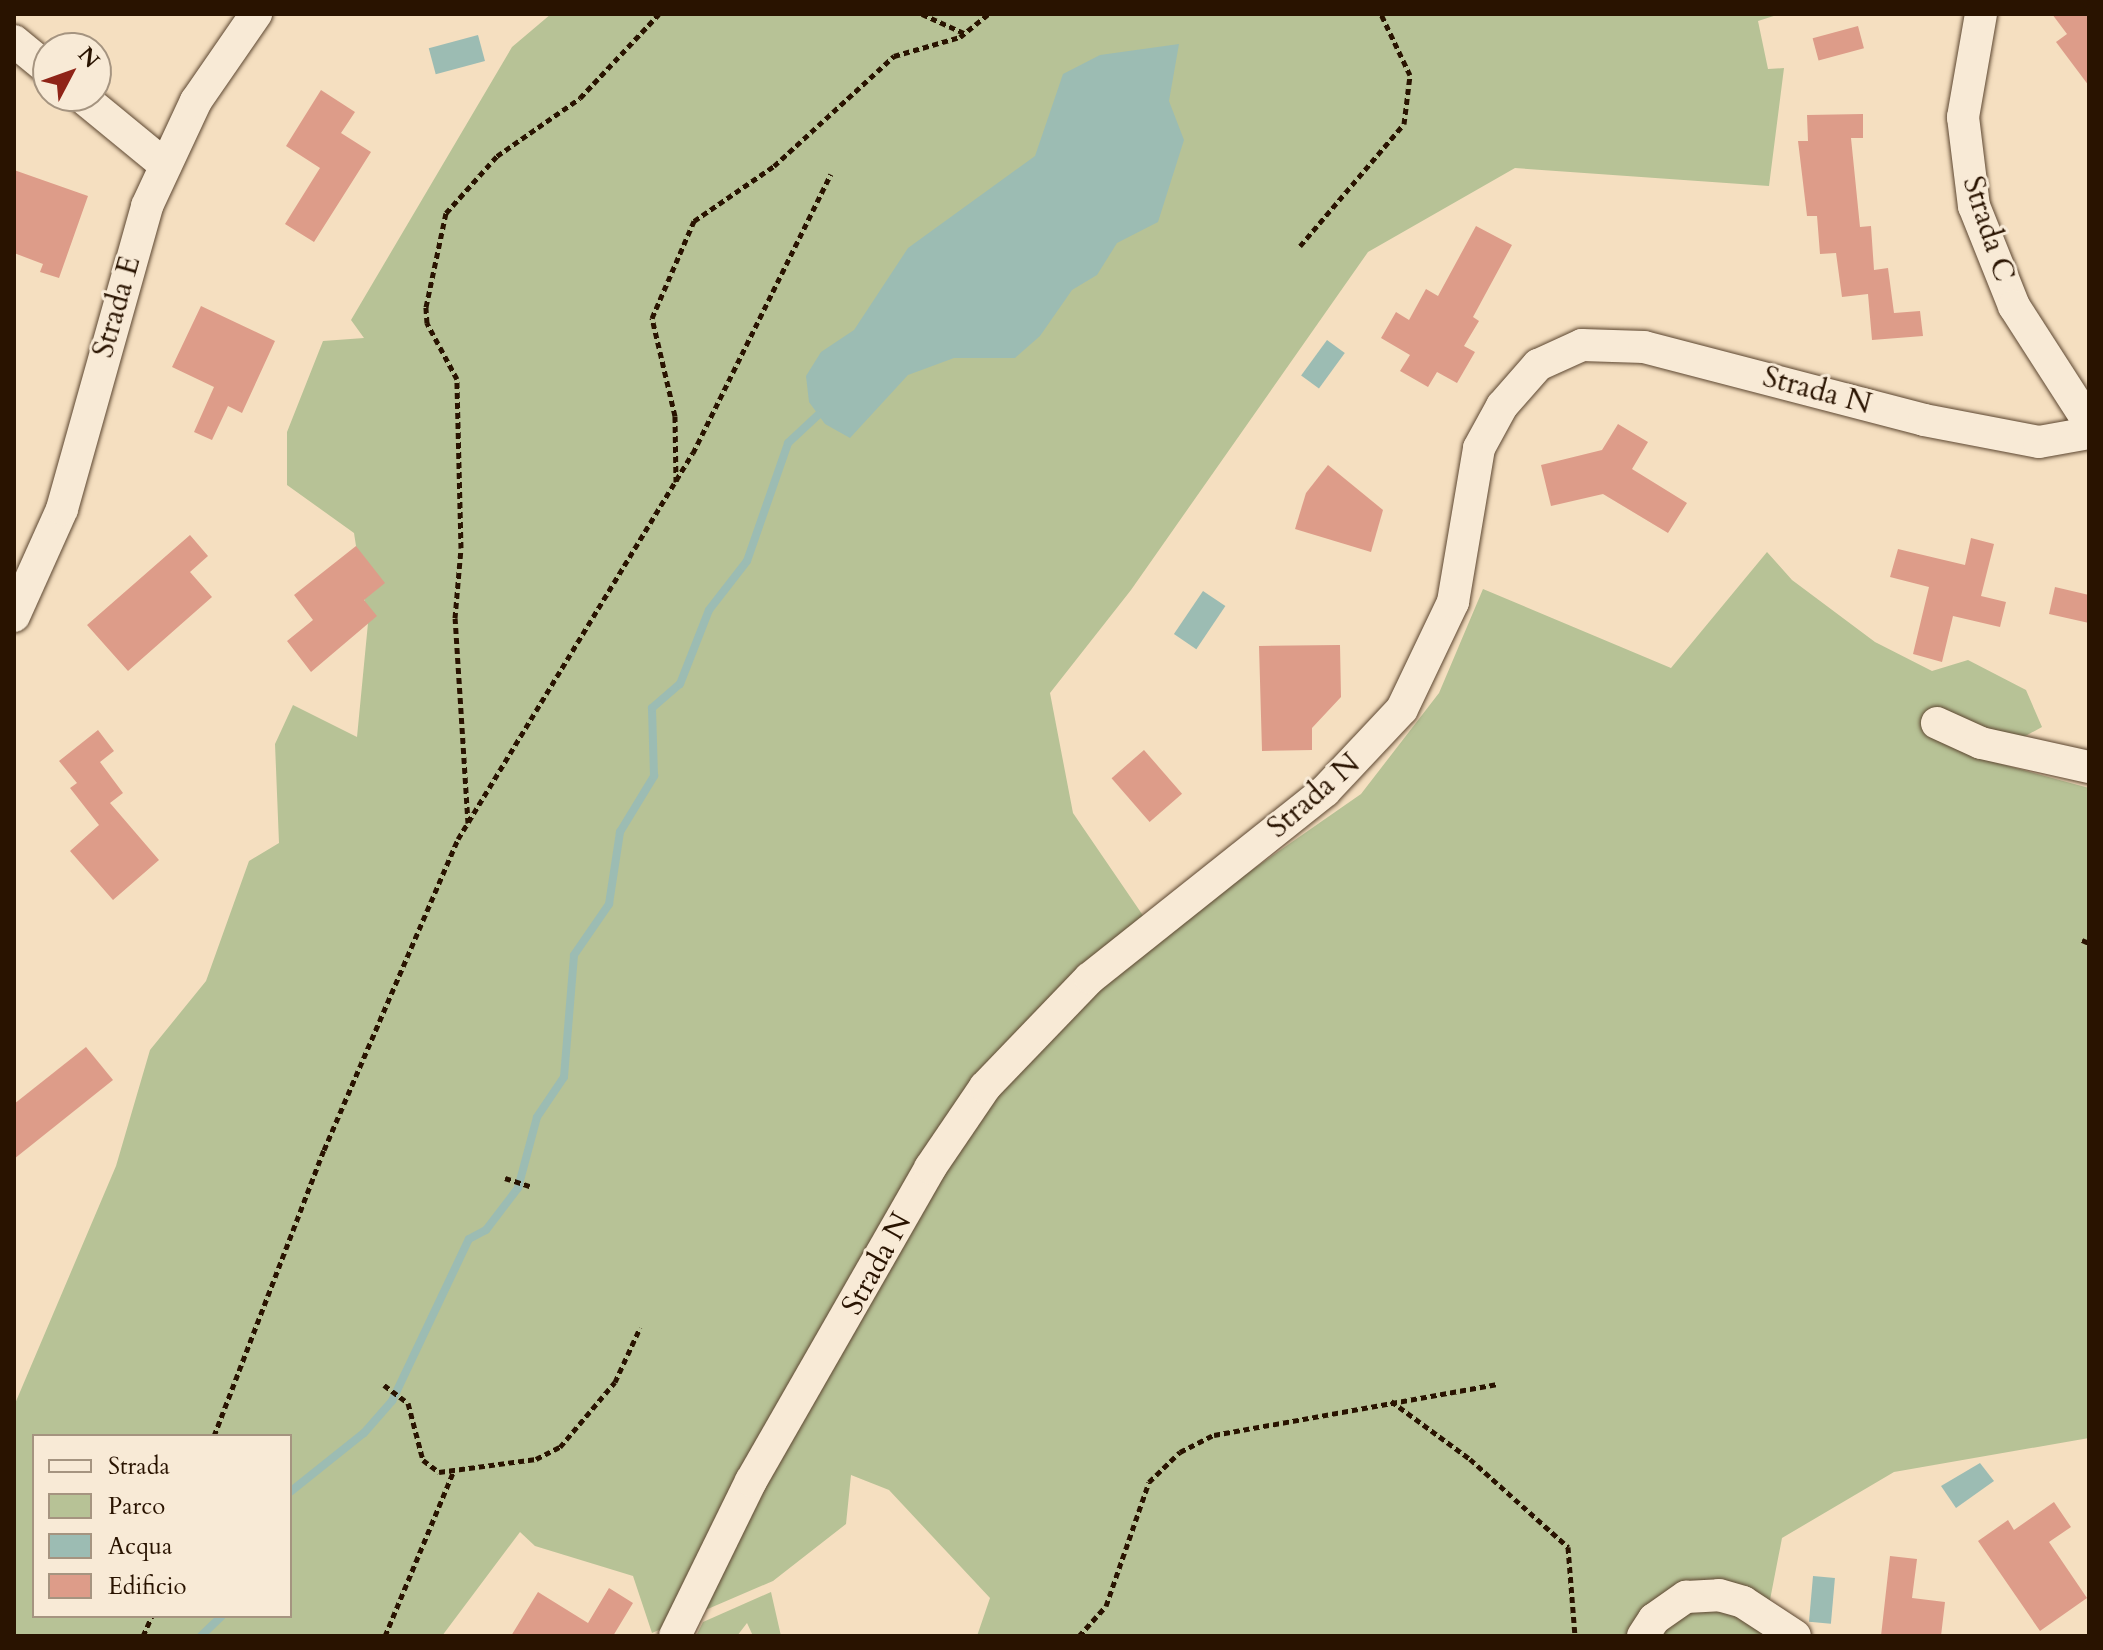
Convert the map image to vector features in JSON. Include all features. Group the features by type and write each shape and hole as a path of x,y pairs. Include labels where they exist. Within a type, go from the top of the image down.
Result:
{"street":[{"name":"Strada E","path":"14,616 57,523 137,237 165,165 210,79 256,14"},
{"name":"Strada C","path":"1981,14 1963,117 1974,206 2014,306 2089,423"},
{"path":"14,41 32,56"},
{"path":"100,112 165,165"},
{"name":"Strada N","path":"675,1636 751,1481 930,1168 985,1087 1090,978 1325,791 1402,709 1453,602 1479,448 1502,406 1538,365 1582,345 1644,347 1924,420 2039,442 2089,433"},
{"path":"1937,723 1981,743 2089,767"},
{"path":"1643,1636 1654,1619 1686,1597 1719,1595 1743,1602 1795,1636"}],"path":[{"path":"468,824 455,618 461,548 457,379 427,323 426,307 446,213 497,156 580,98 659,14"},
{"path":"922,14 947,29 965,33"},
{"path":"676,483 675,416 652,318 694,221 774,166 894,56 965,33 988,14"},
{"path":"1300,246 1404,124 1410,75 1381,14"},
{"path":"945,40 947,29"},
{"path":"215,1434 384,1003 468,824 676,483 831,174"},
{"path":"507,1179 530,1186"},
{"path":"386,1387 405,1401 423,1460 453,1473 536,1459 560,1447 615,1382 640,1328"},
{"path":"1079,1636 1106,1606 1149,1482 1180,1452 1214,1435 1390,1400 1497,1384"},
{"path":"1390,1400 1470,1459 1568,1547 1575,1636"},
{"path":"385,1636 453,1473"}],"green space":[{"path":"551,14 1780,14 1758,21 1768,69 1784,68 1769,186 1515,168 1368,252 1131,590 1050,693 1073,813 1157,936 1361,794 1439,693 1483,589 1671,668 1767,552 1792,580 1875,642 1932,671 1968,660 2026,690 2042,727 1983,759 2089,788 2089,1438 1894,1472 1782,1538 1763,1636 977,1636 990,1598 889,1490 851,1475 846,1524 773,1581 652,1633 633,1576 535,1546 520,1532 442,1636 14,1636 14,1406 116,1166 150,1050 206,981 249,861 279,843 275,744 293,705 357,737 368,623 354,533 287,485 287,432 323,341 364,338 351,320 512,47"},
{"path":"771,1592 781,1636 753,1636 747,1623 737,1636 696,1636 703,1622"}],"water":[{"path":"478,35 485,61 436,74 429,48"},
{"path":"1179,44 1169,101 1184,140 1158,222 1117,243 1097,275 1072,290 1040,336 1015,358 954,358 908,375 850,438 825,424 809,402 806,376 821,352 854,330 908,248 1035,156 1063,74 1100,55"},
{"path":"1327,340 1345,353 1319,389 1301,376"},
{"path":"1203,591 1225,606 1196,649 1174,634"},
{"path":"1980,1463 1994,1481 1956,1508 1941,1486"},
{"path":"1813,1576 1835,1578 1831,1624 1809,1622"}],"building":[{"path":"2052,14 2089,14 2089,86 2056,42 2067,34"},
{"path":"1858,26 1864,48 1819,60 1813,38"},
{"path":"321,90 355,112 341,133 371,152 314,242 285,224 320,168 286,146"},
{"path":"1863,114 1863,138 1851,138 1860,227 1871,226 1874,270 1888,268 1894,313 1920,311 1923,336 1872,340 1868,294 1842,297 1836,253 1820,254 1817,216 1807,216 1798,141 1808,141 1807,115"},
{"path":"14,170 88,196 59,278 40,272 43,264 14,253"},
{"path":"1476,226 1512,245 1473,317 1479,321 1464,346 1475,352 1457,383 1437,372 1428,387 1400,371 1410,355 1381,338 1396,312 1409,320 1426,289 1438,296"},
{"path":"201,306 275,341 242,413 228,406 212,440 194,432 214,387 172,367"},
{"path":"1618,424 1648,442 1632,469 1687,503 1668,533 1603,494 1551,506 1541,465 1602,450"},
{"path":"1328,465 1383,510 1371,552 1295,529 1306,493"},
{"path":"190,535 208,556 190,572 212,597 128,671 87,625"},
{"path":"1971,538 1994,544 1981,596 2006,602 2000,627 1953,616 1942,662 1913,654 1929,587 1890,577 1898,549 1965,565"},
{"path":"356,546 385,583 364,600 377,616 311,672 287,641 313,620 294,595"},
{"path":"2055,587 2089,595 2089,623 2049,614"},
{"path":"1340,645 1341,697 1312,728 1312,750 1262,751 1259,646"},
{"path":"98,730 114,751 100,762 123,793 110,803 159,860 113,900 70,851 99,825 70,788 77,783 59,761"},
{"path":"1144,750 1182,794 1150,822 1112,778"},
{"path":"86,1047 113,1080 14,1159 14,1104"},
{"path":"2054,1502 2071,1527 2049,1542 2087,1598 2040,1631 1978,1541 2008,1520 2014,1530"},
{"path":"1890,1556 1917,1559 1912,1598 1945,1602 1941,1636 1881,1636"},
{"path":"609,1588 633,1603 613,1636 511,1636 538,1592 588,1623"}],"waterway":[{"path":"292,1490 364,1433 392,1401 469,1239 486,1230 518,1188 537,1117 564,1077 574,955 609,904 620,832 654,776 652,708 680,684 709,610 747,561 788,443 818,415"},
{"path":"201,1636 220,1618"}]}
